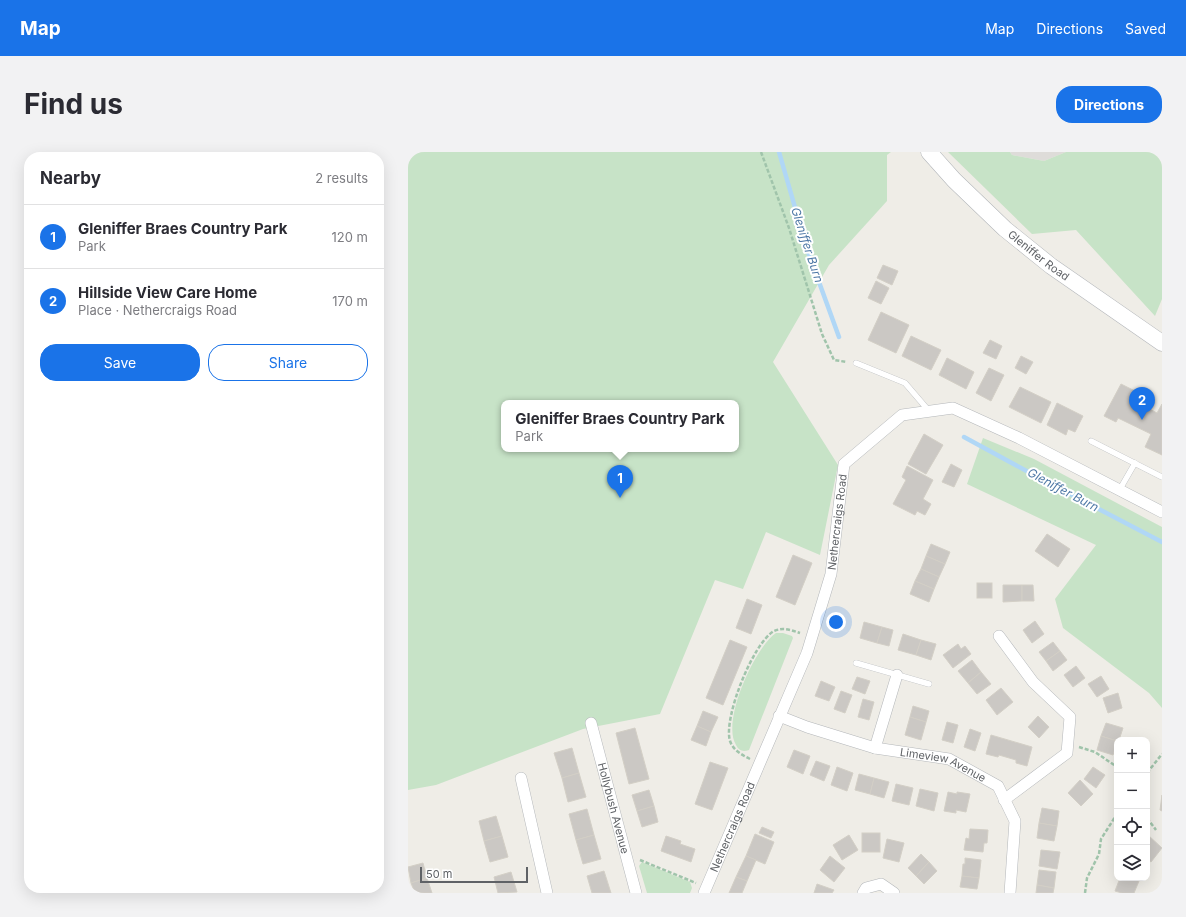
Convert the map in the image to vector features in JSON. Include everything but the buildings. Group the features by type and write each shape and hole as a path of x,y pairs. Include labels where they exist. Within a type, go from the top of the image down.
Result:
{"main road":[{"name":"Gleniffer Road","path":"929,152 954,180 1005,229 1051,266 1162,343"}],"street":[{"name":"Nethercraigs Road","path":"706,890 780,716 811,638 831,574 844,464 902,416 953,408 1019,438 1162,512"},
{"path":"999,636 1033,682 1070,717 1067,753 1004,800"},
{"path":"875,748 897,674"},
{"name":"Limeview Avenue","path":"780,716 875,748 949,759 998,786 1015,821 1010,893"},
{"name":"Hollybush Avenue","path":"591,723 636,893"},
{"path":"521,778 547,893"},
{"path":"863,893 866,888 881,884 894,893"}],"lane":[{"path":"856,362 904,383 929,412"},
{"path":"1091,442 1162,476"},
{"path":"1120,489 1135,463"},
{"path":"856,664 897,674 928,684"}],"path":[{"path":"761,152 789,228 822,334 834,360 856,362"},
{"path":"760,763 743,756 735,750 730,742 729,732 731,715 738,687 759,646 766,637 774,631 782,628 792,630 811,638"},
{"path":"1068,743 1095,752 1114,765"},
{"path":"1150,769 1162,754"},
{"path":"1085,893 1087,878 1099,854 1101,839 1114,819"},
{"path":"1150,822 1156,830"},
{"path":"628,861 642,860 706,890"}],"shaded area":[{"path":"1010,152 1066,152 1044,161 1012,155"}],"green space":[{"path":"408,152 891,152 887,155 887,201 829,265 773,362 838,465 820,555 766,532 743,589 715,580 660,714 583,729 436,785 408,790"},
{"path":"948,152 1010,152 1012,155 1044,161 1066,152 1162,152 1162,299 1155,316 1076,230 1032,234"},
{"path":"983,438 1034,459 1162,527 1162,708 1149,693 1063,628 1055,599 1096,545 967,484"},
{"path":"776,633 783,633 792,636 793,638 749,750 741,750 738,749 736,745 733,734 733,719 742,685 759,653"},
{"path":"642,862 690,882 692,888 690,893 647,893 639,866"}],"waterway":[{"name":"Gleniffer Burn","path":"779,152 807,249 839,337"},
{"name":"Gleniffer Burn","path":"964,437 1162,542"}],"place":[{"name":"Hillside View Care Home","path":"1142,420"},
{"name":"Gleniffer Braes Country Park","path":"620,498"}]}
